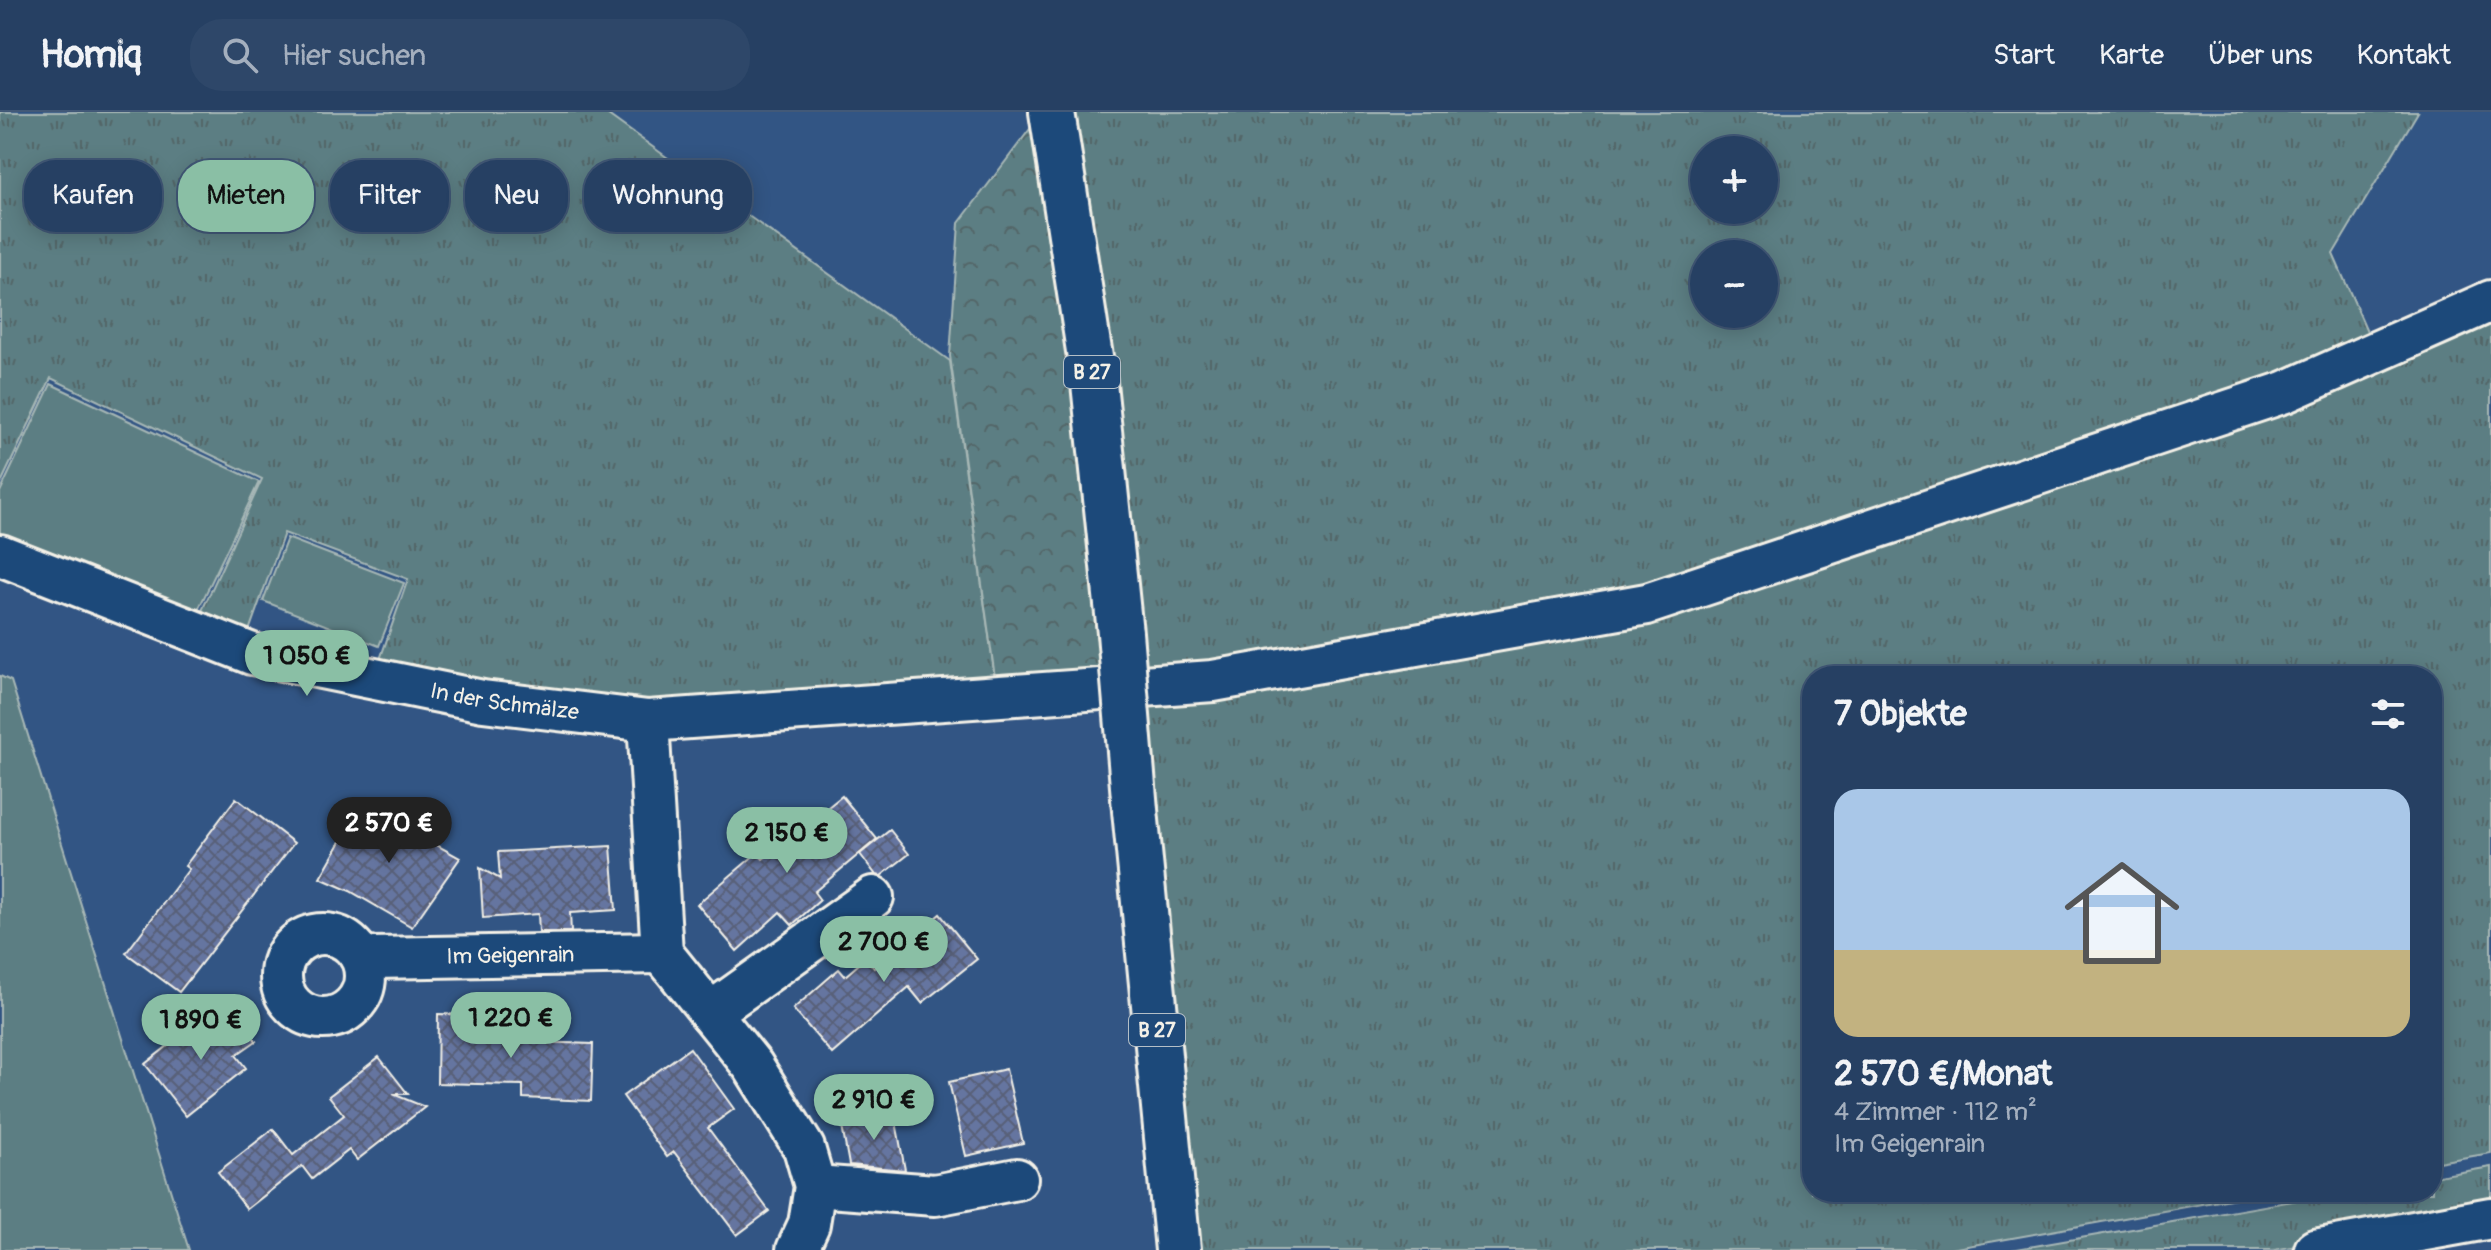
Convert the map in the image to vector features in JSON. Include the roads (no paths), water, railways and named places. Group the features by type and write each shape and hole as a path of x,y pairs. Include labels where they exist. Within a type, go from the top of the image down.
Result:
{"main road":[{"name":"B 27","path":"1052,112 1094,383 1178,1250"}],"street":[{"name":"In der Schmälze","path":"0,555 252,654 483,701 648,721 1213,681 1647,604 2285,392 2491,301"},
{"path":"648,721 662,953 753,1066 804,1148 815,1186 809,1224 797,1250"},
{"path":"710,1013 873,897"},
{"name":"Im Geigenrain","path":"359,954 372,958 662,953"},
{"path":"815,1186 935,1195 1017,1179"},
{"path":"2315,1250 2491,1218"}]}
